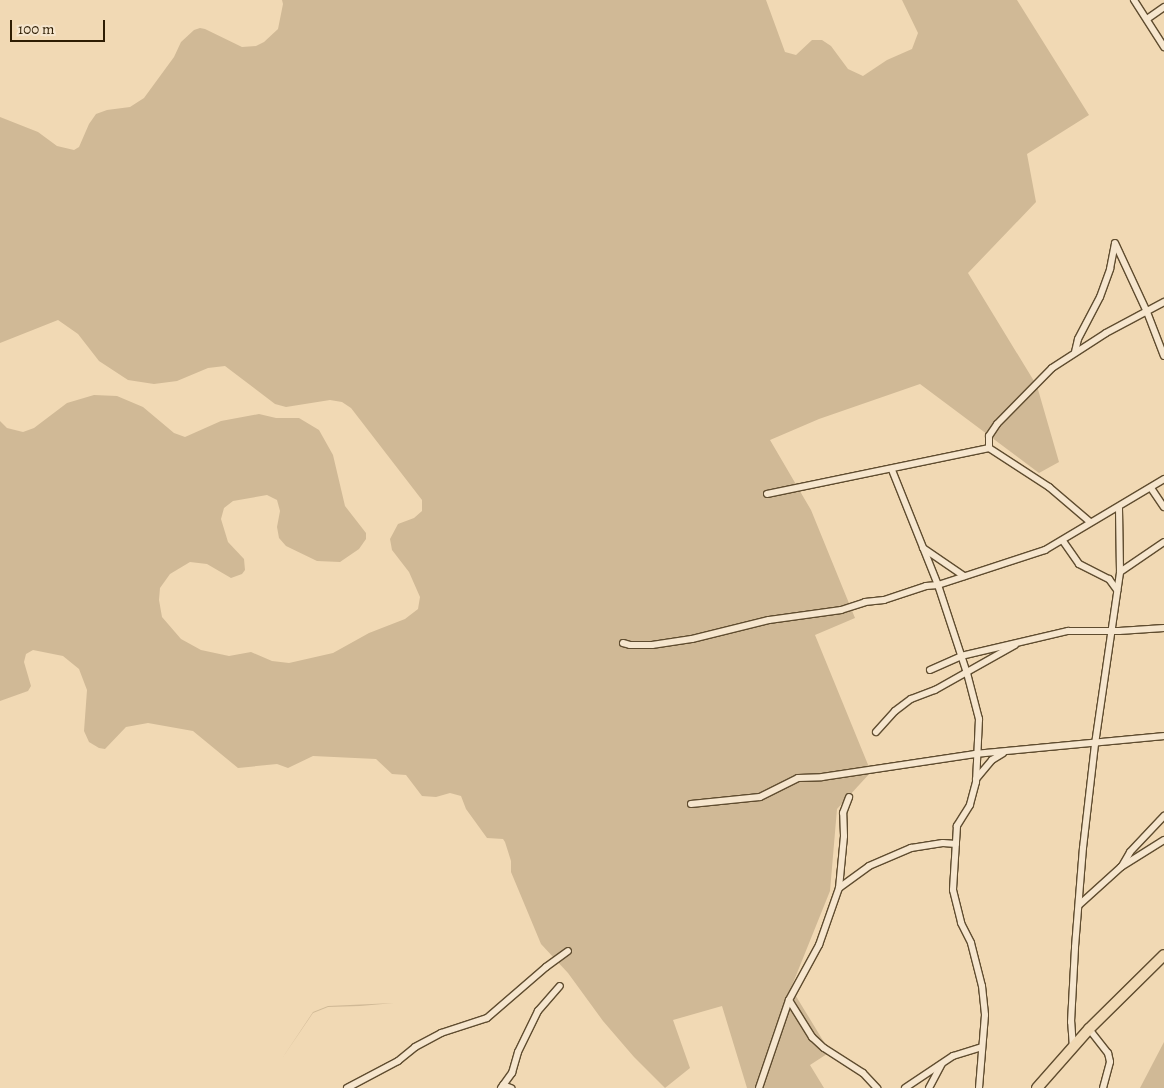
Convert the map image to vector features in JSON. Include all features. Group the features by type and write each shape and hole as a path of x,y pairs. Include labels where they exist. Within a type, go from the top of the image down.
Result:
{"main road":[{"path":"1037,1088 1089,1029 1164,954"}],"street":[{"path":"1134,0 1164,47"},
{"path":"1147,19 1164,7"},
{"path":"1075,352 1078,339 1100,297 1110,269 1115,243 1147,312 1164,356"},
{"path":"988,448 989,436 997,424 1052,368 1075,352 1164,302"},
{"path":"767,494 892,470 988,448 1050,487 1090,522"},
{"path":"892,470 938,585 968,673 979,720 976,779 970,805 957,826 953,890 961,923 971,943 982,986 985,1015 979,1088"},
{"path":"624,643 630,646 652,645 692,639 769,620 841,610 864,602 884,600 926,586 938,585 1045,550 1063,541 1090,522 1119,508 1164,479"},
{"path":"1152,488 1164,507"},
{"path":"1073,1049 1071,1022 1079,905 1095,744 1110,630 1120,572 1119,508"},
{"path":"1063,541 1079,564 1109,579 1117,590"},
{"path":"1120,572 1164,542"},
{"path":"923,548 964,576"},
{"path":"930,670 961,656 1022,640 1068,631 1164,628"},
{"path":"876,732 895,711 911,699 935,690 968,673 1022,640"},
{"path":"691,804 760,797 798,778 822,777 976,754 1164,736"},
{"path":"976,779 992,760 1005,752"},
{"path":"759,1088 789,1000 819,945 839,888 844,836 843,813 849,797"},
{"path":"1121,867 1130,852 1164,816"},
{"path":"1079,905 1121,867 1164,840"},
{"path":"839,888 869,866 912,848 943,843 956,844"},
{"path":"347,1088 398,1061 415,1047 442,1033 487,1018 546,967 568,951"},
{"path":"511,1088 502,1086 512,1073 518,1052 538,1011 560,986"},
{"path":"789,1000 812,1038 863,1073 877,1088"},
{"path":"1089,1029 1108,1054 1110,1062 1103,1088"},
{"path":"905,1088 953,1056 982,1047"},
{"path":"929,1088 943,1063"}],"shaded area":[{"path":"282,0 766,0 785,52 796,55 812,40 822,40 831,46 848,69 863,76 887,60 912,49 918,33 902,0 1017,0 1089,115 1027,154 1036,202 968,273 1037,386 1059,462 1039,473 920,384 819,419 770,440 811,510 855,618 815,635 871,772 837,809 830,891 791,988 830,1052 810,1065 824,1088 747,1088 722,1006 673,1020 690,1068 665,1088 634,1057 603,1021 568,973 541,944 511,872 511,861 505,842 503,839 487,838 466,809 461,796 450,793 436,797 422,796 406,775 392,774 376,759 313,756 288,768 277,764 238,768 193,731 148,723 126,727 105,749 99,748 89,742 84,731 87,690 79,669 63,656 33,650 26,654 24,662 31,686 28,691 0,701 0,421 7,428 23,432 34,428 67,403 94,395 117,396 143,407 174,433 185,437 221,421 259,414 276,418 299,418 319,430 333,455 345,506 366,533 366,539 359,549 340,562 317,561 286,546 279,538 277,527 280,511 277,500 267,495 233,501 224,508 221,519 228,542 244,559 245,570 242,574 231,578 207,564 190,562 170,574 160,588 159,600 162,617 181,639 201,650 229,656 251,652 272,661 289,663 333,653 369,633 405,619 418,609 420,597 409,572 392,550 390,539 398,524 414,518 422,511 422,500 351,408 342,402 330,400 286,407 275,404 225,366 208,368 177,381 154,384 128,380 99,361 78,334 58,320 0,343 0,117 38,132 57,146 74,150 79,147 89,124 96,114 107,110 130,107 144,98 174,57 181,42 194,30 205,29 242,47 256,46 264,42 278,29 283,4"},
{"path":"394,1003 328,1007 313,1013 283,1057 313,1012 328,1006"},
{"path":"1164,1042 1164,1088 1140,1088"}]}
